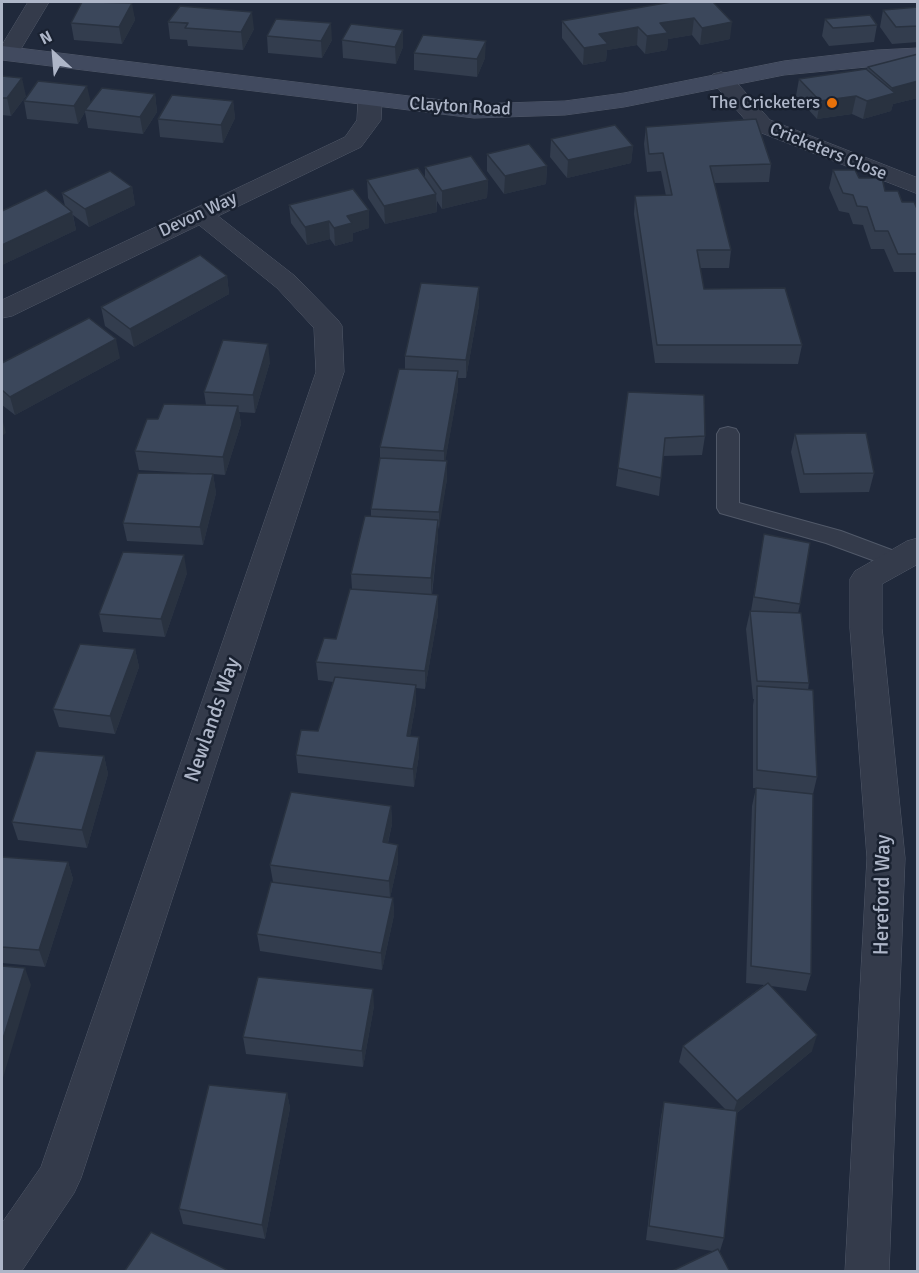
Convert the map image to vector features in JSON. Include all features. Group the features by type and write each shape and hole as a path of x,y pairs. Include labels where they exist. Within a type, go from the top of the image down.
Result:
{"street":[{"path":"4,54 38,2"},
{"name":"Clayton Road","path":"4,54 474,111 565,108 624,100 722,79 878,57 918,56"},
{"name":"Cricketers Close","path":"722,79 762,125 918,188"},
{"name":"Devon Way","path":"2,310 353,142 369,120 370,100"},
{"name":"Newlands Way","path":"2,1261 59,1178 330,372 328,326 286,282 200,214"},
{"name":"Hereford Way","path":"867,1272 886,858 866,628 866,579 907,555"}],"lane":[{"path":"728,434 728,508 907,555"}],"building":[{"path":"82,2 132,3 119,27 71,23"},
{"path":"671,2 713,2 732,22 702,28 694,18 660,23 668,33 647,36 638,27 599,34 608,44 584,48 562,21"},
{"path":"180,6 252,12 241,32 185,28 188,23 168,22"},
{"path":"918,7 918,26 896,27 883,10"},
{"path":"870,15 877,25 833,28 825,19"},
{"path":"276,19 331,23 321,41 267,36"},
{"path":"351,24 403,30 395,47 342,40"},
{"path":"423,35 486,41 477,59 414,53"},
{"path":"918,54 918,81 892,88 868,67"},
{"path":"866,69 895,93 867,101 856,96 820,101 799,79"},
{"path":"2,76 22,78 7,98 2,98"},
{"path":"38,81 87,86 74,106 24,101"},
{"path":"102,88 155,94 140,117 85,110"},
{"path":"172,95 233,101 221,125 158,119"},
{"path":"756,119 771,164 710,166 731,250 697,250 704,289 785,288 802,345 657,345 635,196 672,195 663,153 649,154 646,127"},
{"path":"615,125 633,146 568,160 551,139"},
{"path":"529,144 547,166 505,176 487,154"},
{"path":"471,156 488,180 442,191 425,167"},
{"path":"418,168 436,194 384,206 367,180"},
{"path":"833,170 855,170 859,178 882,178 885,191 898,191 902,202 914,202 918,211 918,254 898,254 888,231 875,231 867,207 857,206 853,195 843,193"},
{"path":"110,171 132,187 85,209 62,193"},
{"path":"353,189 369,210 347,216 352,223 334,228 329,221 305,227 289,205"},
{"path":"46,190 72,212 2,245 2,211"},
{"path":"200,255 227,276 130,329 101,307"},
{"path":"421,283 479,287 466,360 405,356"},
{"path":"89,318 116,339 10,397 2,390 2,363"},
{"path":"223,340 268,344 253,395 204,392"},
{"path":"399,369 458,371 444,451 380,447"},
{"path":"628,392 704,395 705,436 665,438 661,478 618,468"},
{"path":"164,404 238,406 223,457 135,451 147,419 158,419"},
{"path":"866,433 874,473 804,474 795,434"},
{"path":"380,458 447,461 439,512 371,509"},
{"path":"138,473 213,474 200,527 123,523"},
{"path":"365,516 438,520 431,578 351,574"},
{"path":"764,534 810,543 800,604 754,597"},
{"path":"123,552 184,555 161,619 99,614"},
{"path":"350,589 438,595 425,671 316,662 324,638 336,639"},
{"path":"750,611 801,613 809,683 757,681"},
{"path":"80,644 135,649 110,716 53,709"},
{"path":"335,677 416,685 407,736 419,737 413,769 296,755 301,730 318,731"},
{"path":"757,686 813,690 817,777 757,770"},
{"path":"36,751 104,756 82,830 12,822"},
{"path":"756,788 813,794 811,974 751,966"},
{"path":"291,792 391,806 383,842 398,845 389,881 270,865"},
{"path":"2,857 68,862 39,950 2,947"},
{"path":"271,882 393,898 381,953 257,934"},
{"path":"2,966 25,968 2,1042"},
{"path":"258,977 373,989 362,1051 243,1037"},
{"path":"768,983 817,1035 737,1101 683,1046"},
{"path":"209,1085 287,1093 262,1225 179,1209"},
{"path":"664,1102 737,1111 724,1238 649,1226"},
{"path":"151,1232 227,1270 226,1272 124,1272"},
{"path":"718,1249 730,1272 670,1272"}],"place":[{"name":"The Cricketers","path":"832,103"}]}
